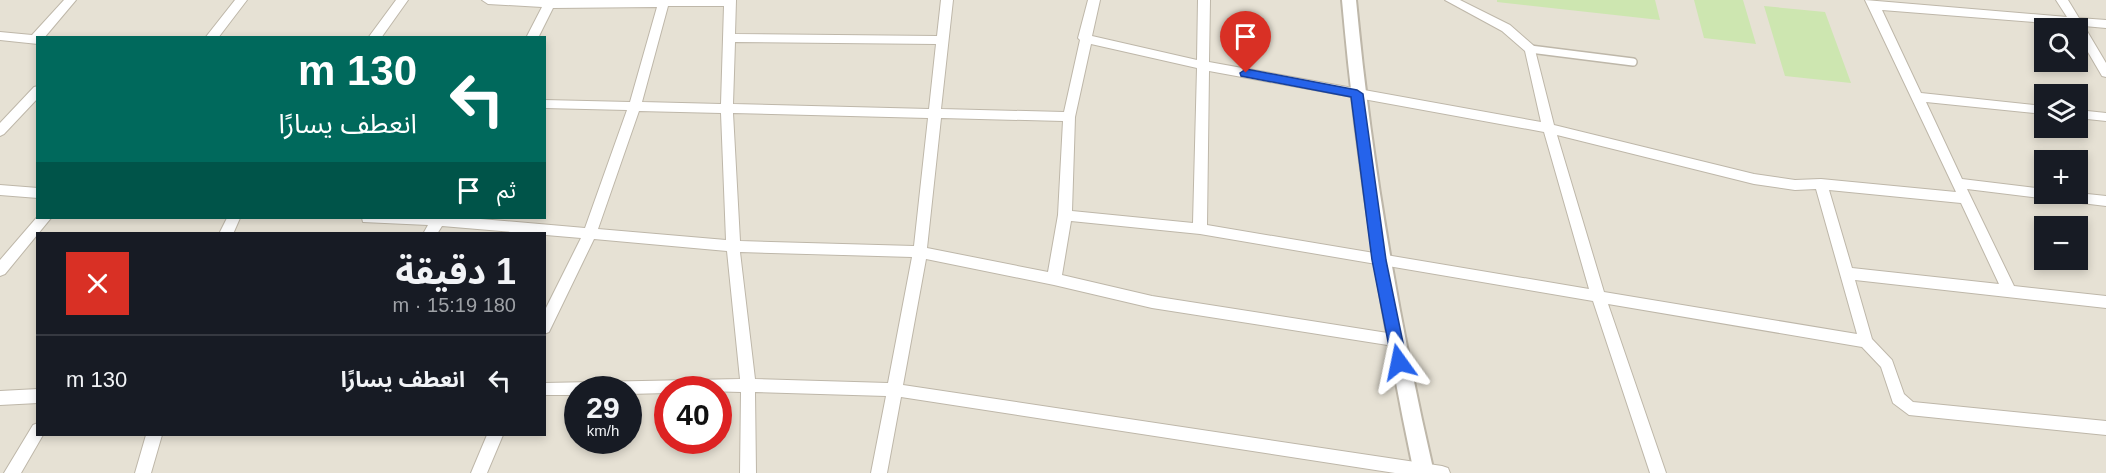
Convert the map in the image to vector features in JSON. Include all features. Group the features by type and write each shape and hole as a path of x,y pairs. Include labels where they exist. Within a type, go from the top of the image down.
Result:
{"street":[{"path":"39,36 70,0"},
{"path":"213,36 241,0"},
{"path":"375,36 402,0"},
{"path":"488,0 730,1 726,106 733,246 748,385 748,473"},
{"path":"879,473 920,252 947,0"},
{"path":"1054,279 1065,215 1069,117 1084,38 1094,0"},
{"path":"1200,229 1201,64 1204,0"},
{"path":"1349,0 1357,94 1379,260 1423,472"},
{"path":"1450,0 1506,28 1530,49 1549,128 1598,296 1658,473"},
{"path":"2062,0 2073,18"},
{"path":"533,36 550,2"},
{"path":"546,324 589,235 671,2"},
{"path":"1872,3 2034,18"},
{"path":"1872,3 2010,291"},
{"path":"2088,23 2106,24"},
{"path":"0,36 36,40"},
{"path":"729,38 943,40"},
{"path":"1084,38 1201,64 1549,128 1754,179 1795,185 1821,184 1964,198"},
{"path":"2088,42 2106,73"},
{"path":"0,131 36,92"},
{"path":"1916,97 2034,109"},
{"path":"546,104 726,106 1069,117"},
{"path":"2088,115 2106,117"},
{"path":"1957,183 2106,201"},
{"path":"1821,184 1866,342 1887,364 1898,398 1909,408 2106,428"},
{"path":"0,190 36,193"},
{"path":"1065,215 1200,229 1866,342"},
{"path":"0,270 43,219"},
{"path":"431,232 439,219 589,235 733,246 920,252 1054,279 1152,302 1394,340"},
{"path":"1847,273 2106,302"},
{"path":"546,389 748,385 895,390 1423,472 1442,473"},
{"path":"0,398 36,396"},
{"path":"12,473 36,433"},
{"path":"143,473 154,436"},
{"path":"479,473 495,436"}],"lane":[{"path":"1530,49 1633,62"}],"shaded area":[{"path":"0,0 2106,0 2106,473 0,473"}],"green space":[{"path":"1497,0 1655,0 1660,20 1497,2"},
{"path":"1694,0 1743,0 1756,44 1704,38"},
{"path":"1764,6 1825,12 1851,83 1785,76"}],"route":[{"path":"1246,73 1357,94 1379,260 1399,362"}]}
